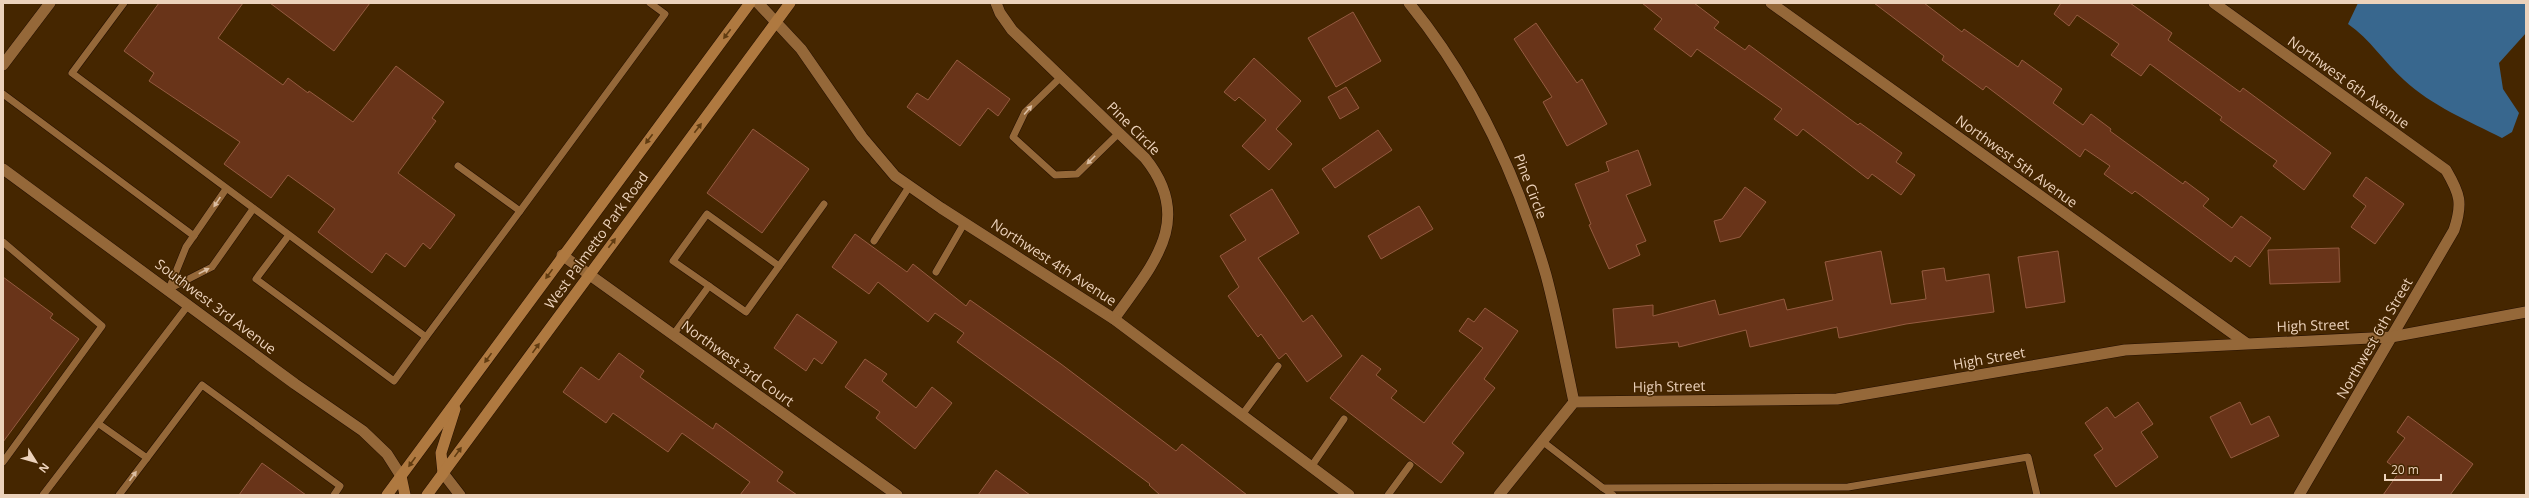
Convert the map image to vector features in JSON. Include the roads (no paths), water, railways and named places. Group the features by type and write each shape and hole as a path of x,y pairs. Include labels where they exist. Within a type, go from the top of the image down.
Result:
{"main road":[{"name":"West Palmetto Park Road","path":"387,495 460,397 562,255 750,3"},
{"name":"West Palmetto Park Road","path":"427,495 790,3"},
{"path":"443,473 441,453 460,397"},
{"path":"401,476 405,495"}],"street":[{"path":"3,66 50,3"},
{"name":"Northwest 4th Avenue","path":"758,3 801,49 871,149 909,187 1114,319 1350,495"},
{"name":"Pine Circle","path":"996,3 1000,13 1012,30 1119,133 1156,173 1169,208 1168,226 1163,245 1155,261 1114,319"},
{"name":"Pine Circle","path":"1409,3 1430,29 1471,91 1510,169 1526,210 1546,276 1574,402"},
{"name":"Northwest 5th Avenue","path":"1772,3 2246,342"},
{"name":"Northwest 6th Avenue","path":"2214,3 2446,170 2458,192"},
{"name":"Southwest 3rd Avenue","path":"3,169 169,289 295,384 364,431 386,454 401,476"},
{"name":"Northwest 6th Street","path":"2299,495 2454,230 2461,211 2458,192"},
{"name":"Northwest 3rd Court","path":"562,255 897,495"},
{"name":"High Street","path":"1574,402 1837,399 2125,350 2246,342 2391,337 2526,312"},
{"path":"1499,495 1574,402"},
{"path":"443,473 460,495"}],"lane":[{"path":"124,3 72,73 253,210 426,337"},
{"path":"289,235 256,279 394,381 665,14 650,3"},
{"path":"1061,78 1025,112 1013,137 1054,175 1076,174 1119,133"},
{"path":"3,94 194,236"},
{"path":"458,166 520,211"},
{"path":"874,241 909,187"},
{"path":"169,289 186,247 226,189"},
{"path":"779,266 707,214 673,261 746,312 824,204"},
{"path":"169,289 212,267 253,210"},
{"path":"936,272 965,222"},
{"path":"3,242 102,326 3,462"},
{"path":"673,335 709,286"},
{"path":"43,495 99,424 189,304"},
{"path":"1242,415 1278,366"},
{"path":"119,495 202,385 340,486 334,495"},
{"path":"1311,466 1344,419"},
{"path":"99,424 147,458"},
{"path":"1542,441 1613,495"},
{"path":"1603,488 1848,486 2028,457 2037,495"},
{"path":"1388,495 1410,466"}],"water":[{"path":"2358,3 2526,3 2526,33 2499,63 2503,89 2519,113 2512,132 2502,138 2426,98 2404,80 2356,30 2348,24"}]}
